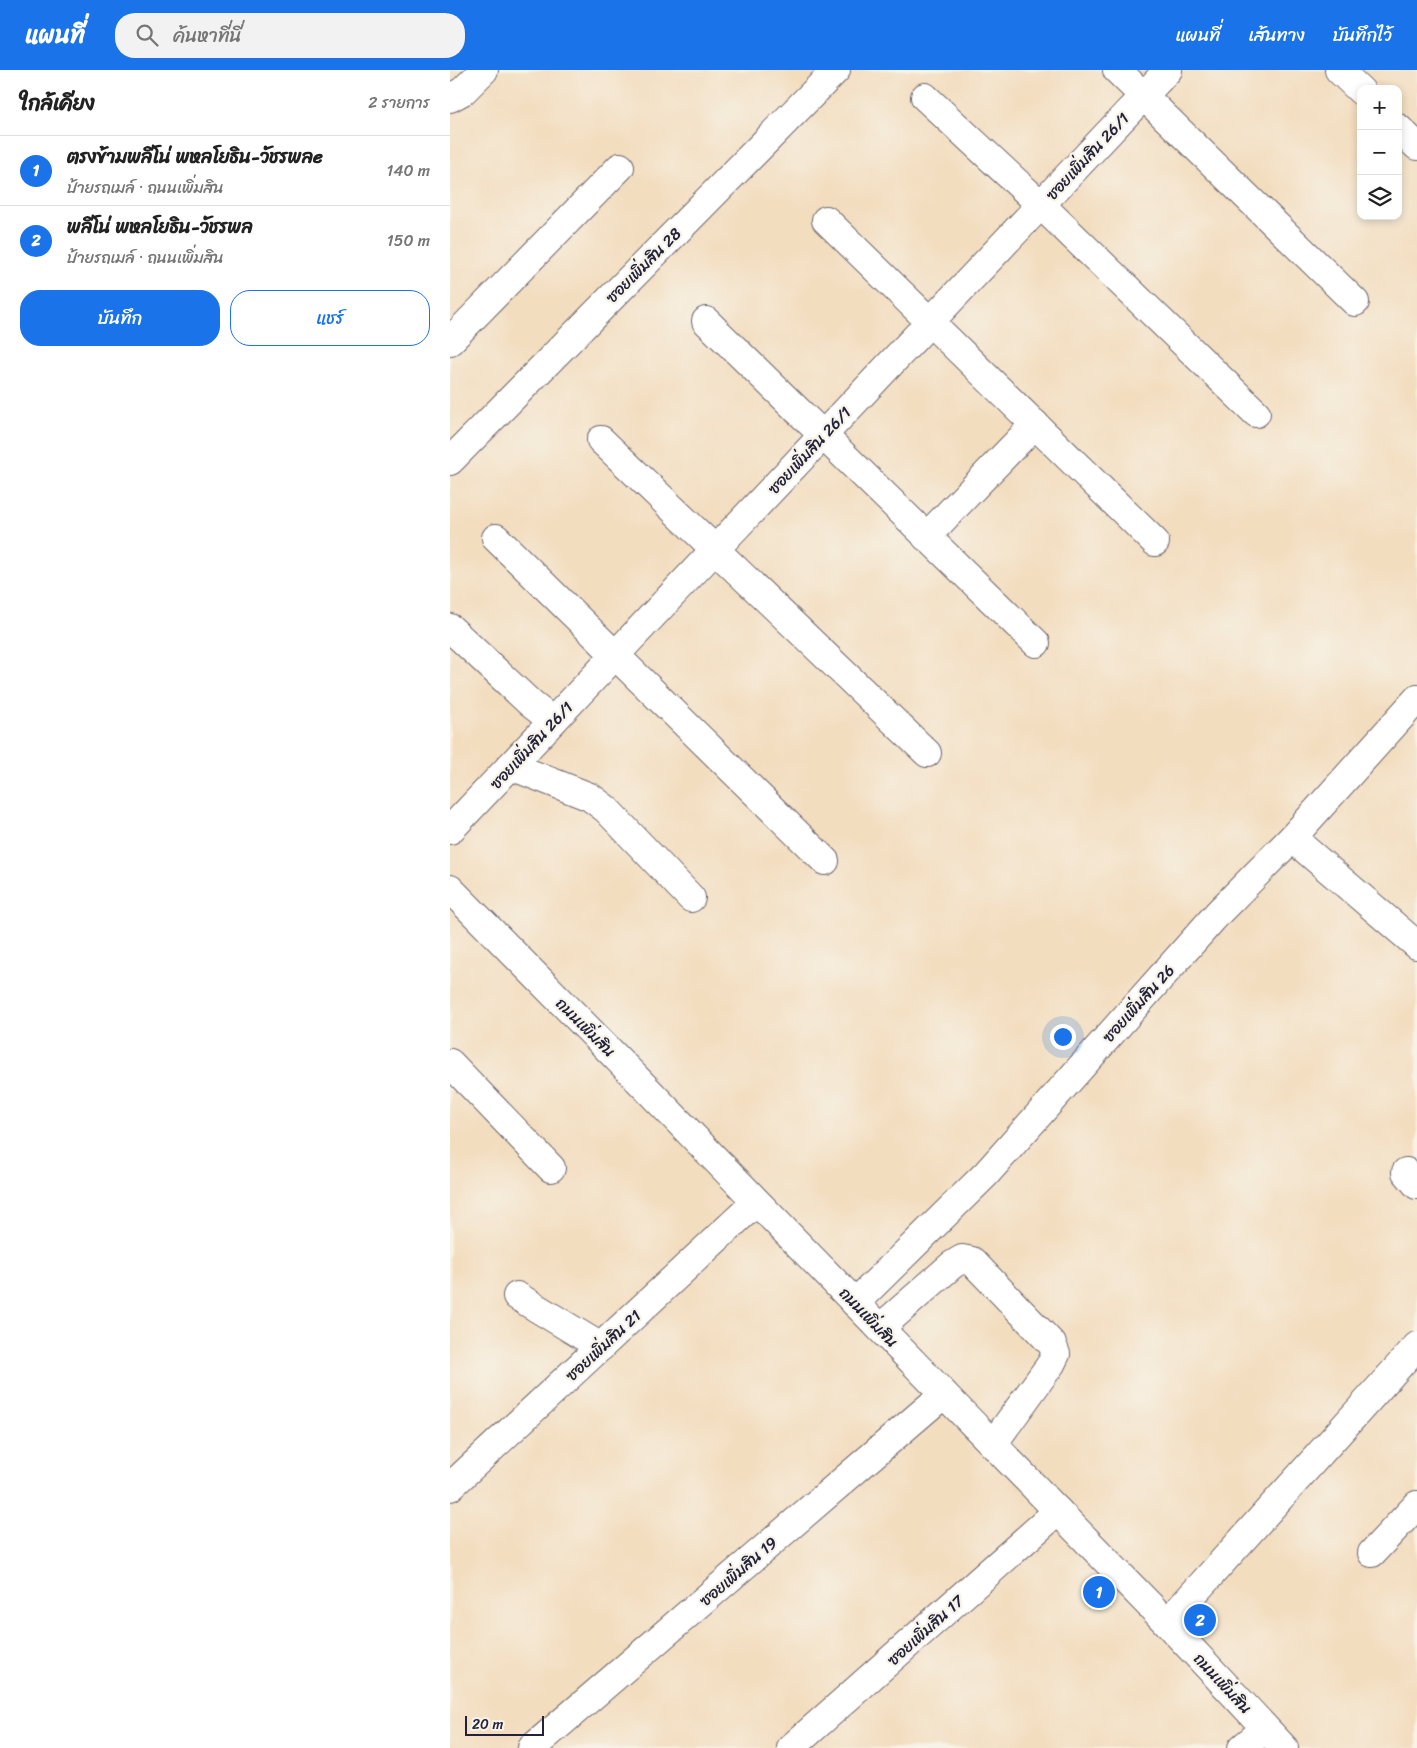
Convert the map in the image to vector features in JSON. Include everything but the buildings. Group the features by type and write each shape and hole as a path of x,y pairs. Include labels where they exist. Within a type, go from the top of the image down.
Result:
{"street":[{"path":"450,98 463,91 484,70"},
{"name":"ซอยเพิ่มสิน 28","path":"450,460 836,70"},
{"path":"1117,70 1355,302"},
{"name":"ซอยเพิ่มสิน 26/1","path":"450,830 1168,70"},
{"path":"1339,70 1357,87"},
{"path":"925,97 1041,205 1256,413"},
{"path":"1400,130 1417,146"},
{"path":"450,341 620,167"},
{"path":"826,220 1155,542"},
{"path":"706,322 1036,643"},
{"path":"926,537 1035,424"},
{"path":"601,440 927,753"},
{"path":"496,538 825,860"},
{"path":"450,628 531,704 553,721"},
{"name":"ซอยเพิ่มสิน 26","path":"855,1304 986,1174 1219,912 1292,838 1417,700"},
{"path":"511,766 590,797 606,809 691,898"},
{"path":"1292,838 1417,945"},
{"name":"ถนนเพิ่มสิน","path":"450,890 608,1048 855,1304 1167,1622 1274,1738"},
{"path":"450,1063 551,1168"},
{"name":"ซอยเพิ่มสิน 21","path":"450,1487 756,1202"},
{"path":"880,1328 952,1265 962,1259 972,1261 1052,1344 1056,1354 1051,1364 993,1444"},
{"path":"518,1296 600,1347"},
{"path":"1167,1622 1417,1346"},
{"name":"ซอยเพิ่มสิน 19","path":"532,1748 944,1394"},
{"path":"1372,1553 1417,1505"},
{"name":"ซอยเพิ่มสิน 17","path":"791,1748 1058,1511"},
{"path":"1242,1748 1274,1738"}],"place":[{"name":"ตรงข้ามพลีโน่ พหลโยธิน-วัชรพลe","path":"1099,1592"},
{"name":"พลีโน่ พหลโยธิน-วัชรพล","path":"1200,1620"}]}
